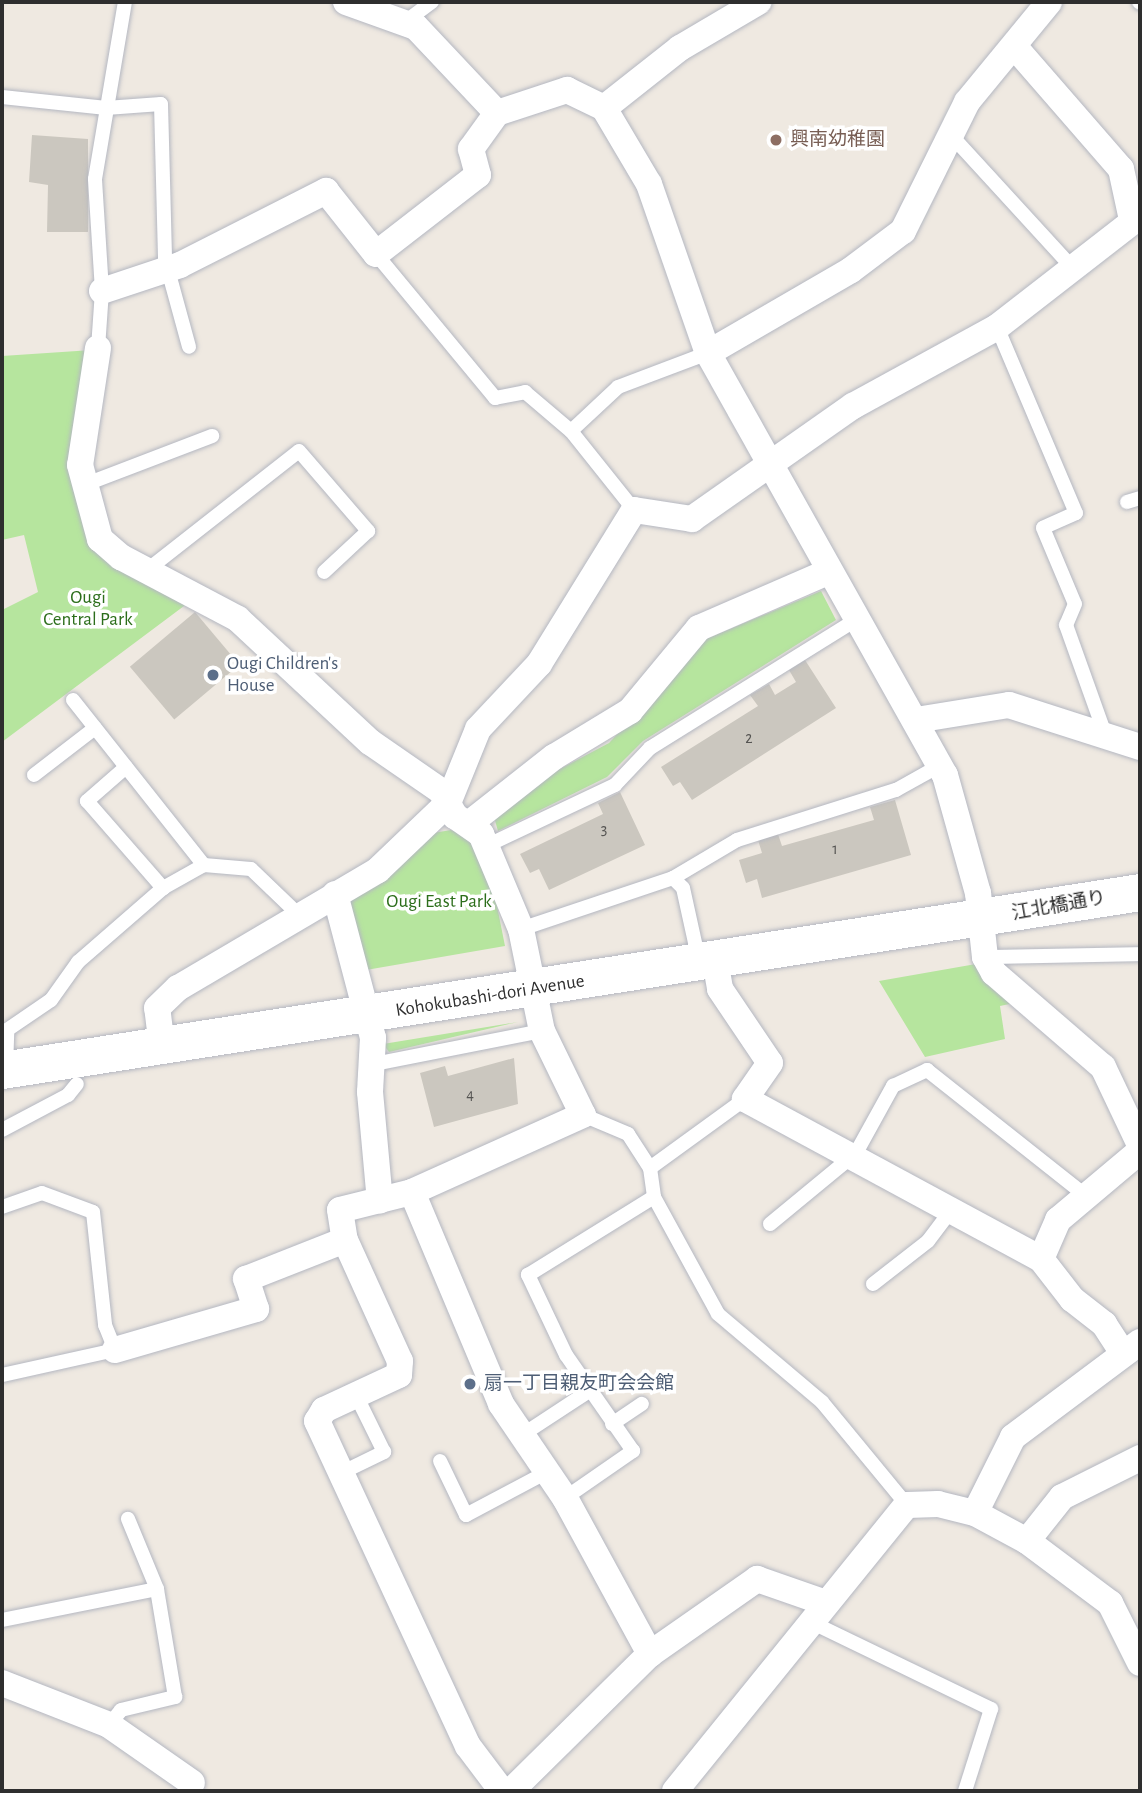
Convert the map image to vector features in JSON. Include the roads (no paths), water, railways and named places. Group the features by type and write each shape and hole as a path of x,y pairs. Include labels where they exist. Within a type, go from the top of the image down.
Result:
{"main road":[{"name":"江北橋通り","path":"979,921 1140,892"},
{"name":"Kohokubashi-dori Avenue","path":"4,1070 979,921"}],"street":[{"path":"346,2 405,22 497,113"},
{"path":"604,108 680,48 758,2"},
{"path":"708,353 851,270 903,231 950,134 1049,2"},
{"path":"162,1047 157,1008 298,914 378,870 448,803 478,729 538,664 634,510 692,519 853,406 997,327 1136,218 1121,169 1014,46"},
{"path":"102,291 170,268 326,191 376,254 478,175 471,149 497,113 567,90 604,108 649,184 708,353 768,466 915,720 959,808 985,957 994,973 1103,1067 1140,1144"},
{"path":"98,348 80,465 89,483 100,539 146,572 239,619 370,742 441,791 454,816 470,823 486,846 521,929 531,988 542,1031 583,1115 412,1192 340,1210 345,1240 400,1361 399,1375 324,1410 317,1421 468,1746 502,1791"},
{"path":"470,823 554,757 630,711 699,628 828,572"},
{"path":"915,720 1009,705 1140,747"},
{"path":"335,894 368,1016 374,1064 370,1092 380,1201"},
{"path":"707,962 720,989 770,1063 745,1099 856,1153 1041,1258 1072,1299 1131,1346 1013,1437 975,1513"},
{"path":"1041,1258 1058,1220 1140,1151"},
{"path":"412,1192 501,1404 565,1498 650,1654"},
{"path":"115,1350 256,1309 246,1279 345,1240"},
{"path":"1027,1541 1062,1497 1140,1458"},
{"path":"675,1791 907,1505 938,1504 975,1513 1027,1541 1110,1603 1140,1663"},
{"path":"511,1791 650,1654 757,1580 818,1612"},
{"path":"2,1682 109,1725 198,1787"}],"lane":[{"path":"98,348 102,291 95,180 125,2"},
{"path":"405,22 432,2"},
{"path":"2,97 106,108 161,104 170,268 189,347"},
{"path":"950,134 1073,268"},
{"path":"376,254 495,398 524,392 571,431 634,510"},
{"path":"997,327 1076,513 1043,528 1075,604 1066,625 1105,734"},
{"path":"571,431 618,387 708,353"},
{"path":"89,483 212,436"},
{"path":"146,572 299,451 368,531 324,572"},
{"path":"486,846 615,785 650,748 857,619"},
{"path":"73,700 204,864"},
{"path":"34,775 95,729"},
{"path":"521,929 673,878 737,840 896,790 939,766"},
{"path":"126,767 88,801 163,888"},
{"path":"4,1070 7,1030 51,1000 78,962 163,888 204,864 251,869 298,914"},
{"path":"673,878 682,888 707,962"},
{"path":"985,957 1140,954"},
{"path":"374,1064 542,1031"},
{"path":"770,1224 856,1153 893,1086 927,1070 1086,1196"},
{"path":"2,1130 68,1095 77,1084"},
{"path":"650,1168 745,1099"},
{"path":"583,1115 628,1134 650,1168 654,1197 718,1314 822,1402 907,1505"},
{"path":"2,1207 42,1193 93,1212 105,1325 115,1350 2,1375"},
{"path":"565,1498 633,1451 589,1391 528,1275 654,1197"},
{"path":"873,1283 928,1241 954,1207"},
{"path":"522,1435 589,1391"},
{"path":"342,1472 384,1452 356,1395"},
{"path":"612,1424 642,1404"},
{"path":"440,1461 466,1515 547,1472"},
{"path":"109,1725 121,1710 175,1697 157,1590 128,1519"},
{"path":"2,1620 157,1590"},
{"path":"818,1612 991,1709 965,1791"}],"place":[{"name":"興南幼稚園","path":"776,140"},
{"name":"Ougi Children's House","path":"213,675"},
{"name":"扇一丁目親友町会会館","path":"470,1384"}],"park label":[{"name":"Ougi Central Park","path":"88,609"},
{"name":"Ougi East Park","path":"439,902"}]}
